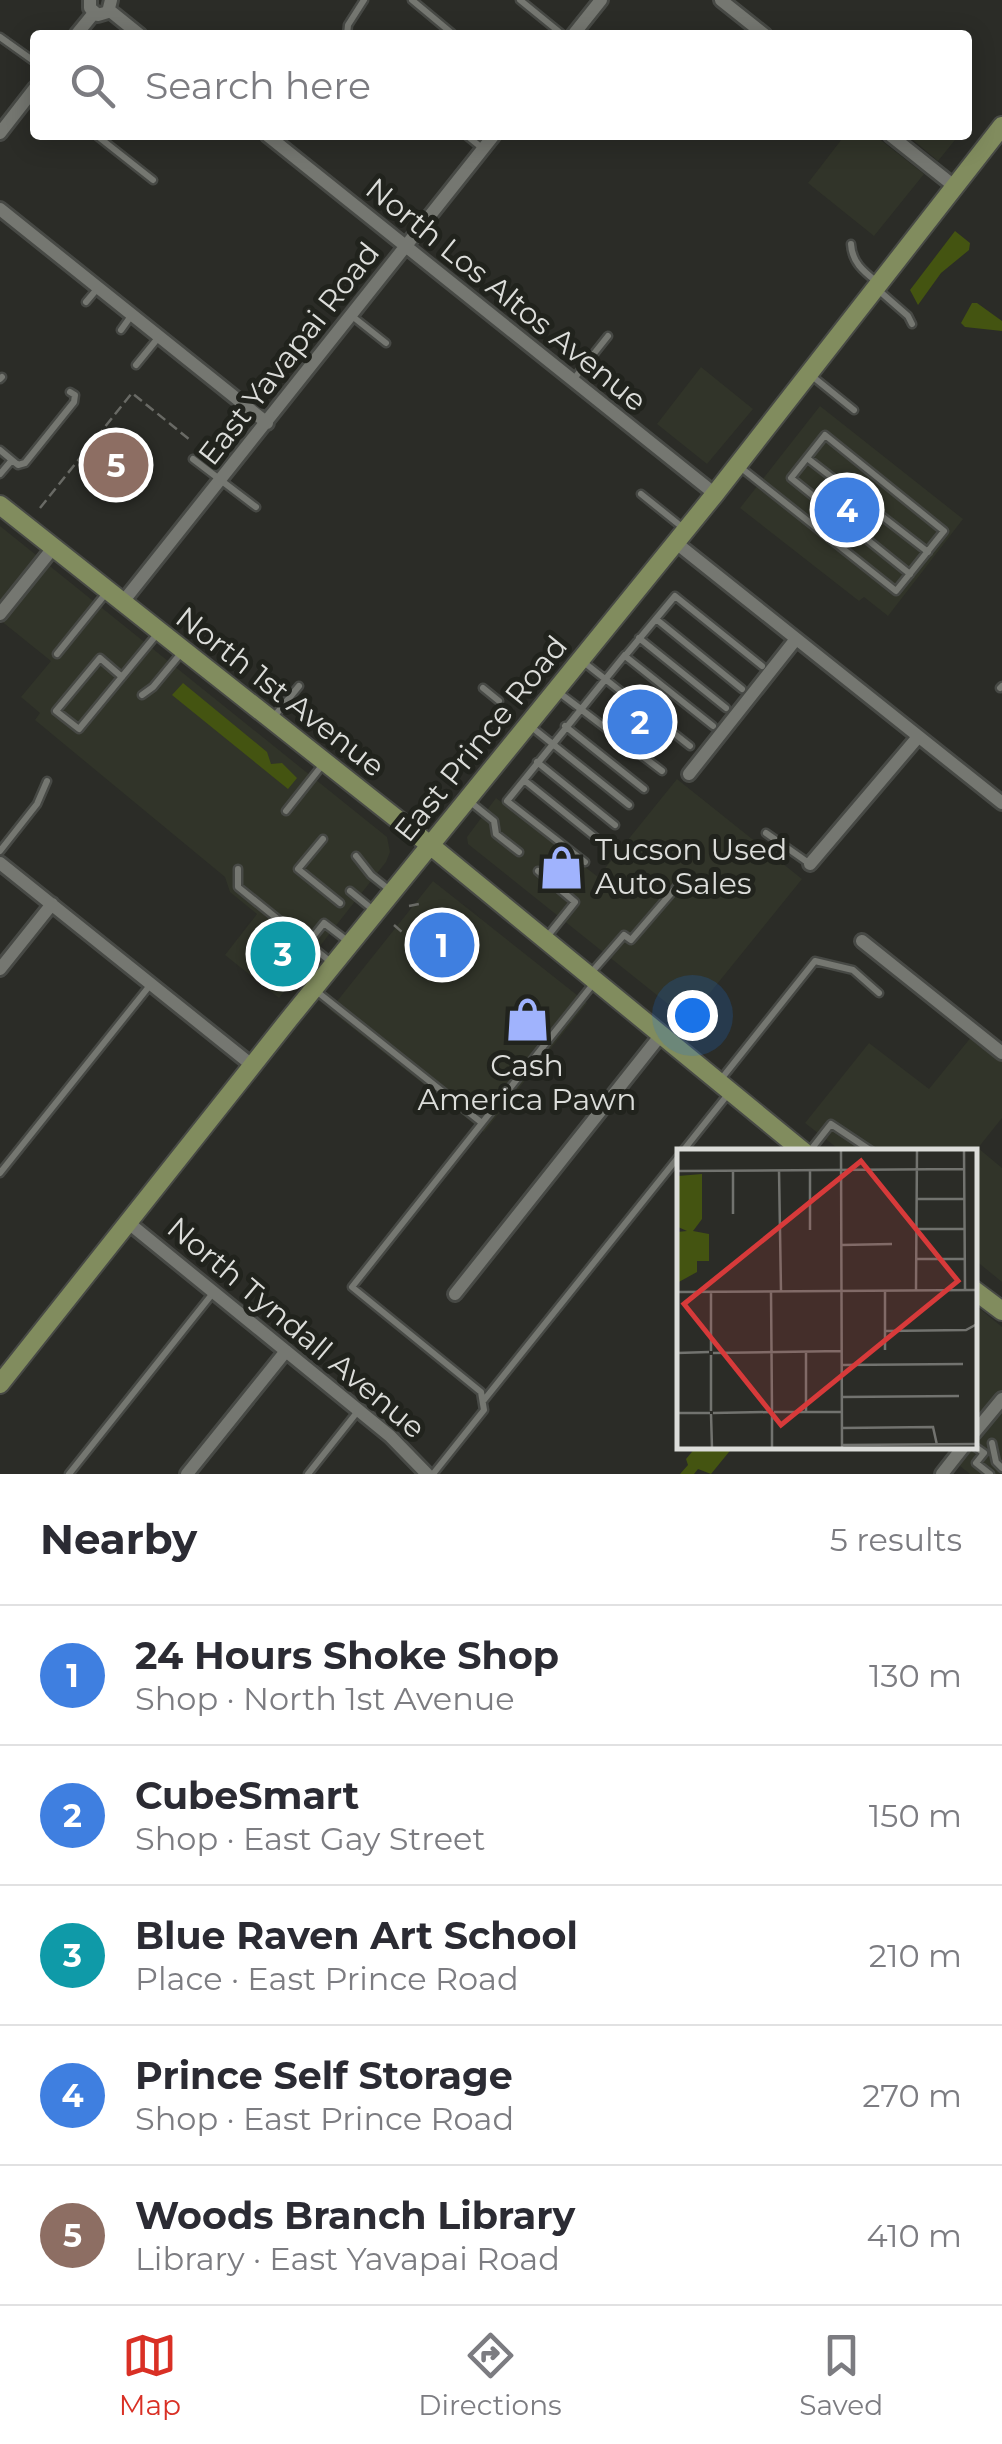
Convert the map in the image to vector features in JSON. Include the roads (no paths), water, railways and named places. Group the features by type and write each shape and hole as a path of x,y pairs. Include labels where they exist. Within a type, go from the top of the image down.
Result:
{"main road":[{"name":"East Prince Road","path":"0,1384 715,494 1002,126"},
{"name":"North 1st Avenue","path":"0,505 430,845 803,1149"},
{"path":"977,1292 1002,1312"}],"street":[{"path":"577,30 601,0"},
{"path":"721,0 759,30"},
{"path":"79,30 91,6 102,15 110,5 135,30"},
{"path":"0,133 5,116 30,93"},
{"name":"North Los Altos Avenue","path":"272,140 715,494"},
{"name":"East Yavapai Road","path":"115,597 222,481 490,140"},
{"path":"900,140 954,186"},
{"path":"0,209 267,423"},
{"path":"680,536 796,639 1002,803"},
{"path":"0,614 54,548"},
{"path":"690,774 796,639"},
{"path":"810,864 918,736"},
{"path":"0,863 253,1066"},
{"path":"0,969 52,904"},
{"path":"862,941 1002,1053"},
{"path":"456,1294 660,1036"},
{"name":"North Tyndall Avenue","path":"130,1224 359,1410 430,1474"},
{"path":"187,1474 286,1351"},
{"path":"977,1429 1002,1399"},
{"path":"942,1474 962,1449"}],"lane":[{"path":"348,30 364,0"},
{"path":"412,0 448,30"},
{"path":"520,0 558,30"},
{"path":"0,36 30,58"},
{"path":"102,140 153,180"},
{"path":"473,140 483,148"},
{"path":"851,244 861,270 912,324"},
{"path":"86,302 98,289"},
{"path":"122,330 132,316"},
{"path":"352,316 386,343"},
{"path":"573,380 608,336"},
{"path":"136,365 158,338"},
{"path":"808,373 854,410"},
{"path":"0,450 18,465 25,463 74,402 75,396 70,392"},
{"path":"737,465 896,591 910,574 928,552 944,531 825,435 791,478 910,574"},
{"path":"807,458 928,552"},
{"path":"0,474 12,460"},
{"path":"193,460 256,507"},
{"path":"640,494 680,536"},
{"path":"584,862 508,801 604,678 676,596 762,666"},
{"path":"57,654 115,597"},
{"path":"656,619 742,689"},
{"path":"122,677 100,658 56,710 79,729 122,677 159,632"},
{"path":"639,638 726,708"},
{"path":"142,695 183,651"},
{"path":"625,655 713,726"},
{"path":"580,660 690,746"},
{"path":"271,720 299,686"},
{"path":"484,688 500,701"},
{"path":"556,690 662,771"},
{"path":"528,724 629,804"},
{"path":"565,726 644,788"},
{"path":"286,811 325,762"},
{"path":"537,762 615,825"},
{"path":"0,851 37,804 47,780"},
{"path":"524,780 601,842"},
{"path":"466,800 494,821 496,834 520,852"},
{"path":"766,833 810,864"},
{"path":"323,839 298,870 340,904"},
{"path":"356,856 392,892"},
{"path":"238,869 238,886 334,964"},
{"path":"538,872 575,902 544,940"},
{"path":"430,1474 484,1410 481,1392 352,1287 624,935 631,940 680,883"},
{"path":"350,890 376,912"},
{"path":"308,943 324,923 351,944"},
{"path":"684,1149 815,961 853,970 880,994"},
{"path":"0,1173 151,984"},
{"path":"314,990 482,1123"},
{"path":"810,1149 831,1124 868,1149"},
{"path":"482,1402 677,1158"},
{"path":"69,1474 214,1292"},
{"path":"308,1474 359,1410"},
{"path":"992,1443 996,1462 1002,1468"},
{"path":"977,1448 984,1453 976,1463 990,1474"}],"place":[{"name":"Woods Branch Library","path":"116,465"},
{"name":"Prince Self Storage","path":"847,510"},
{"name":"CubeSmart","path":"640,722"},
{"name":"Tucson Used Auto Sales","path":"562,867"},
{"name":"24 Hours Shoke Shop","path":"442,945"},
{"name":"Blue Raven Art School","path":"283,954"},
{"name":"Cash America Pawn","path":"527,1019"}]}
